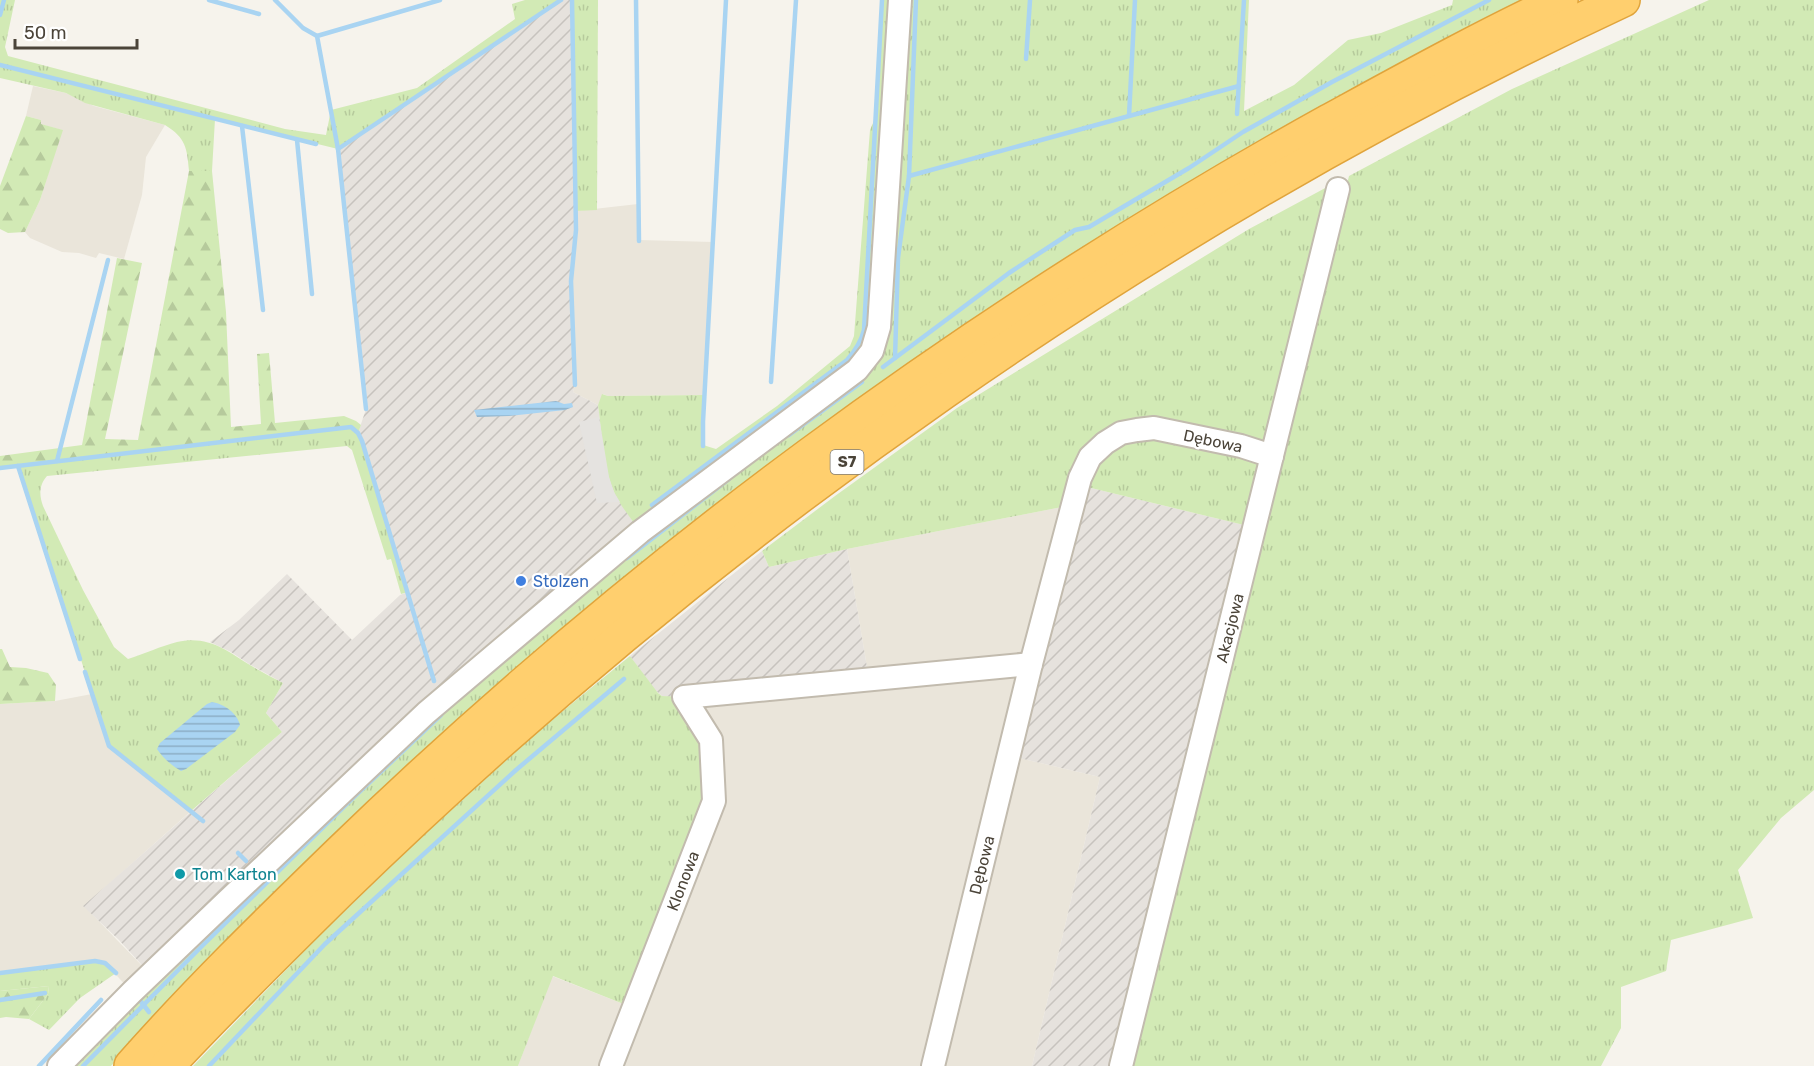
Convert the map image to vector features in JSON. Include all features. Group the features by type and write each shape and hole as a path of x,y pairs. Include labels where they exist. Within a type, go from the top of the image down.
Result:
{"highway":[{"name":"S7","path":"131,1066 289,902 452,747 618,604 784,474 968,343 1162,218 1252,164 1425,69 1561,0"},
{"name":"S7","path":"167,1066 245,985 389,843 547,700 710,566 880,437 1074,305 1263,189 1461,80 1623,0"}],"street":[{"path":"59,1066 217,910 433,708 640,532 760,440 843,381 866,361 872,351 879,327 900,0"},
{"name":"Akacjowa","path":"1121,1066 1338,189"},
{"name":"Dębowa","path":"933,1066 1031,664 1080,478 1090,457 1105,443 1122,434 1154,428 1241,446 1272,456"},
{"name":"Klonowa","path":"612,1066 714,801 711,740 684,697 1031,664"}],"shaded area":[{"path":"561,0 572,0 576,230 571,281 575,385 573,392 598,405 604,451 614,492 640,532 150,974 83,906 282,732 266,713 283,683 210,642 239,620 287,574 352,640 400,595 408,592 358,433 366,409 338,149"},
{"path":"33,86 66,93 94,106 165,125 146,157 142,195 124,259 99,253 96,258 79,253 62,252 30,238 25,232 40,200 62,130 40,124 41,120 26,116"},
{"path":"638,204 639,240 713,242 704,395 608,396 603,394 598,405 573,392 575,385 571,281 576,211"},
{"path":"599,417 609,477 620,502 597,503 579,422"},
{"path":"1087,487 1248,526 1115,1066 1032,1066 1100,777 1019,758 1038,669"},
{"path":"1062,507 1024,656 867,667 847,549"},
{"path":"847,549 867,667 683,688 684,697 670,697 662,696 654,689 630,656 762,551 769,567"},
{"path":"1018,673 922,1066 622,1066 698,705"},
{"path":"92,694 109,746 191,811 84,906 150,974 132,992 105,963 95,961 0,973 0,704 55,701"},
{"path":"1019,758 1100,777 1032,1066 939,1066"},
{"path":"552,976 626,1005 602,1066 518,1066"}],"green space":[{"path":"0,0 15,0 5,47 8,56 285,129 326,135 331,110 417,88 515,19 512,4 525,0 561,0 338,149 215,119 212,171 189,171 184,144 177,134 165,125 85,103 66,93 0,78"},
{"path":"572,0 598,0 597,210 576,211"},
{"path":"882,0 1249,0 1244,111 1294,85 1348,40 1381,33 1452,5 1453,0 1525,0 1322,106 1155,204 994,306 880,385 672,539 590,605 398,773 275,891 111,1066 59,1066 132,992 640,532 619,502 610,482 598,405 602,394 608,396 704,395 703,445 716,449 777,406 850,346 854,336 870,130 876,116"},
{"path":"1709,0 1814,0 1814,790 1781,818 1738,870 1753,918 1671,940 1666,971 1621,987 1621,1028 1601,1066 1129,1066 1349,176 1512,89"},
{"path":"26,116 41,120 41,124 63,130 40,200 25,232 8,233 0,229 0,186"},
{"path":"189,171 212,171 226,312 231,427 261,424 257,354 269,353 275,423 344,416 361,425 358,433 351,427 0,468 0,456 82,445 117,258 142,263 105,439 138,440"},
{"path":"1329,186 1268,445 1150,418 1126,421 1062,507 847,549 769,567 762,551 957,408 1249,229"},
{"path":"351,427 362,441 408,592 401,594 391,559 387,560 352,450 347,446 47,476 42,483 40,494 43,506 83,590 114,647 128,659 177,642 188,640 207,642 225,649 283,683 266,713 282,732 191,811 109,746 18,466"},
{"path":"1145,436 1264,461 1248,526 1087,487 1094,467 1121,443"},
{"path":"0,649 10,667 48,673 56,685 55,701 0,704"},
{"path":"630,656 658,693 662,696 684,697 703,742 705,802 626,1005 553,976 518,1066 193,1066 317,938 414,844 536,733"},
{"path":"95,961 105,963 116,973 80,998 49,1030 29,1019 48,994 49,986 0,991 0,973"},
{"path":"49,986 48,994 29,1019 0,1018 0,991"}],"water":[{"path":"556,401 564,404 572,403 573,407 565,410 509,416 477,417 474,410"},
{"path":"212,702 229,710 240,725 235,732 181,771 157,749 160,743"}],"waterway":[{"path":"0,15 4,0"},
{"path":"209,0 259,14"},
{"path":"275,0 303,28 317,36"},
{"path":"366,409 338,149 317,36 440,0"},
{"path":"338,149 561,0"},
{"path":"572,0 576,230 571,281 575,385"},
{"path":"636,0 639,241"},
{"path":"703,446 726,0"},
{"path":"771,382 796,0"},
{"path":"652,505 847,360 861,338 864,330 882,0"},
{"path":"895,358 898,258 909,176 916,0"},
{"path":"1026,59 1030,0"},
{"path":"1129,116 1135,0"},
{"path":"1237,114 1244,0"},
{"path":"883,367 1009,273 1075,230 1089,227 1189,168 1243,132 1332,82 1489,0"},
{"path":"0,65 316,144"},
{"path":"909,176 1239,86"},
{"path":"242,126 263,310"},
{"path":"297,140 312,294"},
{"path":"57,461 108,260"},
{"path":"789,435 862,382"},
{"path":"0,468 351,427 362,441 434,681"},
{"path":"18,466 80,659"},
{"path":"627,558 729,479"},
{"path":"85,672 109,746 203,821"},
{"path":"209,1066 325,944 516,770 624,679"},
{"path":"83,1066 203,945 441,715"},
{"path":"238,853 246,861"},
{"path":"0,973 95,961 105,963 116,973"},
{"path":"0,1000 45,993"},
{"path":"138,998 149,1012"},
{"path":"39,1066 101,1000"}],"place":[{"name":"Stolzen","path":"521,581"},
{"name":"Tom Karton","path":"180,874"}]}
